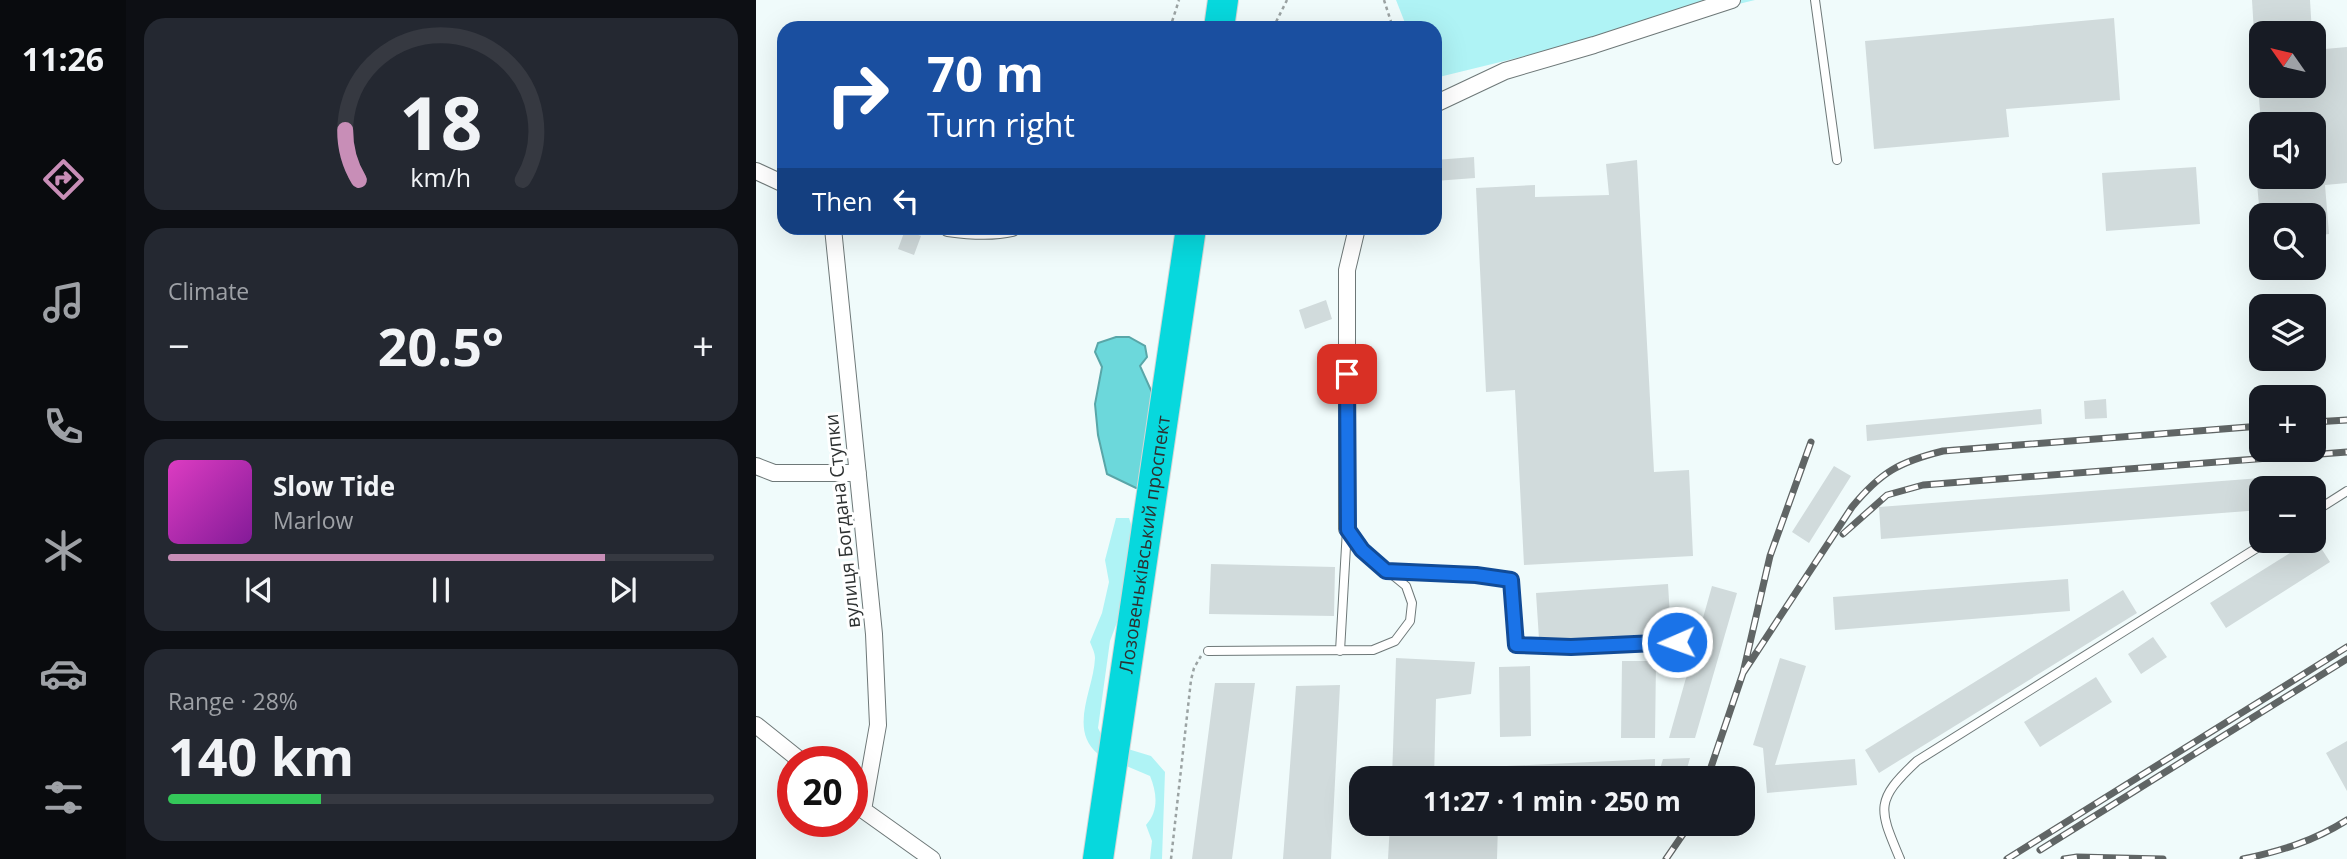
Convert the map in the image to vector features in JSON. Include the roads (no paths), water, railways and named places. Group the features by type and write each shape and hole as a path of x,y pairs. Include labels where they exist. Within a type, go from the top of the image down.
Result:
{"highway":[{"path":"1220,21 1223,0"},
{"name":"Лозовеньківський проспект","path":"1098,859 1190,235"}],"street":[{"path":"1442,99 1505,71 1732,0"},
{"path":"756,171 777,181"},
{"name":"вулиця Богдана Ступки","path":"834,235 874,634 878,725 868,766"},
{"path":"1348,530 1347,270 1355,235"},
{"path":"756,466 774,473 858,473"},
{"path":"756,725 782,746"},
{"path":"868,813 932,859"}],"lane":[{"path":"1815,0 1837,160"},
{"path":"2326,504 2347,491"},
{"path":"1208,651 1373,650 1395,641 1410,621 1412,603 1406,586 1362,550 1348,530"},
{"path":"1340,651 1348,530"},
{"path":"1900,859 1885,824 1882,807 1897,779 1917,761 2249,553"},
{"path":"1386,571 1476,575 1511,580 1516,645 1571,647 1677,642"}],"railway":[{"path":"2326,421 2347,420"},
{"path":"1743,673 1852,507 1872,485 1903,464 1943,451 2249,427"},
{"path":"1711,766 1743,673 1770,556 1811,442"},
{"path":"1843,534 1887,495 1923,485 2347,452"},
{"path":"2007,859 2347,647"},
{"path":"2040,850 2347,659"},
{"path":"2243,859 2297,844 2347,820"},
{"path":"1666,859 1682,836"},
{"path":"2064,859 2163,859"}]}
